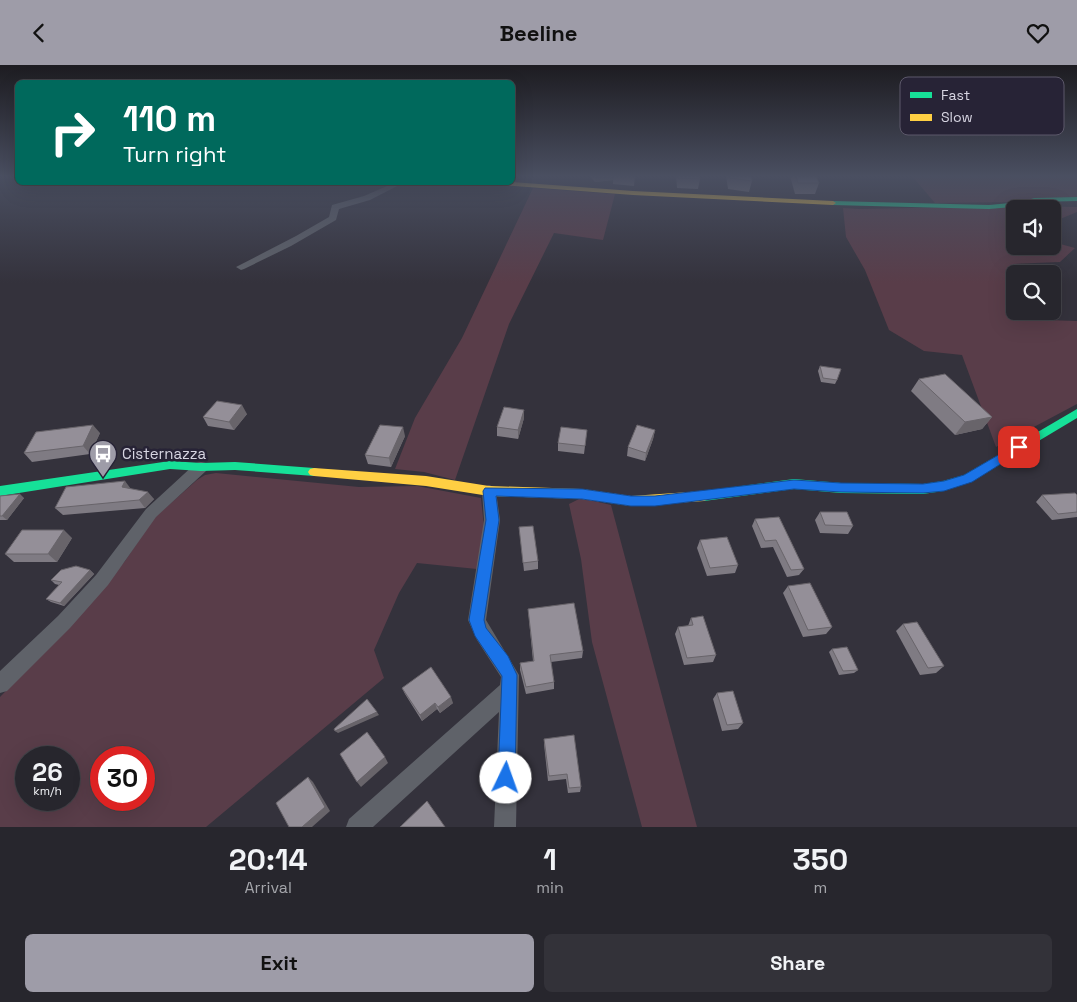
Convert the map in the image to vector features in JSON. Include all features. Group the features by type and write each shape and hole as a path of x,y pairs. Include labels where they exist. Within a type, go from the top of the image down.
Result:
{"street":[{"path":"241,267 290,245 334,218 335,212"},
{"path":"0,491 147,467 170,465 201,467 236,466 426,481 489,491 582,494 631,501 655,501 794,484 841,488 923,489 944,486 968,478 1077,413"},
{"path":"0,684 64,622 102,580 151,513 201,467"},
{"path":"489,491 492,520 477,620 480,631 510,675 505,827"},
{"path":"357,827 509,690"}],"shaded area":[{"path":"522,212 610,212 603,240 554,233 509,324 455,480 424,472 395,469 415,418 462,338"},
{"path":"843,212 1006,212 1006,255 1061,255 1061,244 1075,248 1060,262 1006,265 1006,320 1077,321 1077,404 996,447 962,355 924,351 889,330 865,270 846,237"},
{"path":"1061,212 1077,212 1061,219"},
{"path":"216,473 359,487 417,486 481,498 484,527 477,569 417,563 399,593 374,650 384,678 206,827 0,827 0,697 76,619 125,561 154,518 205,475"},
{"path":"581,498 611,505 697,827 642,827 592,642 581,559 569,504"}],"building":[{"path":"820,366 841,369 837,380 823,378"},
{"path":"945,374 992,417 965,422 919,379"},
{"path":"217,401 242,405 229,422 203,417"},
{"path":"504,407 524,410 518,430 497,427"},
{"path":"93,425 83,446 24,453 36,432"},
{"path":"380,425 403,427 389,458 365,455"},
{"path":"637,425 655,430 646,453 628,447"},
{"path":"561,427 587,430 585,446 558,443"},
{"path":"125,481 122,487 148,492 139,500 55,508 66,487"},
{"path":"1075,493 1077,495 1077,512 1058,514 1042,495"},
{"path":"20,494 2,516 0,516 0,496"},
{"path":"820,512 847,512 853,526 825,525"},
{"path":"779,517 804,569 791,570 776,540 765,541 755,519"},
{"path":"533,526 538,561 523,563 519,527"},
{"path":"22,530 64,530 48,554 5,554"},
{"path":"727,537 738,565 710,568 700,540"},
{"path":"76,566 90,570 60,603 46,599 62,582 51,580 61,570"},
{"path":"810,583 832,627 808,630 788,586"},
{"path":"574,603 583,651 550,655 554,682 526,687 520,663 534,661 528,609"},
{"path":"703,616 716,655 687,658 678,627 693,625 691,618"},
{"path":"917,622 944,666 928,668 903,624"},
{"path":"847,647 858,670 843,671 832,649"},
{"path":"431,667 451,697 438,707 435,703 420,715 402,688"},
{"path":"733,691 743,723 727,725 717,693"},
{"path":"367,699 377,712 335,731 334,729"},
{"path":"367,732 385,757 357,782 340,754"},
{"path":"574,735 581,787 569,788 567,774 549,776 544,739"},
{"path":"308,777 325,807 302,827 289,827 276,803"},
{"path":"427,801 445,827 400,827"}],"traffic: fast":[{"path":"704,496 794,484 841,488 923,489 943,486 968,478 1077,413"},
{"path":"0,491 170,465 201,467 235,466 314,472"}],"traffic: slow":[{"path":"314,472 426,481 489,491 582,494 631,501 704,496"}],"place":[{"name":"Cisternazza","path":"103,478"}],"route":[{"path":"506,778 510,675 480,631 477,620 492,520 489,491 533,494 582,494 631,501 655,501 794,484 841,488 923,489 944,486 968,478 1019,447"}]}
